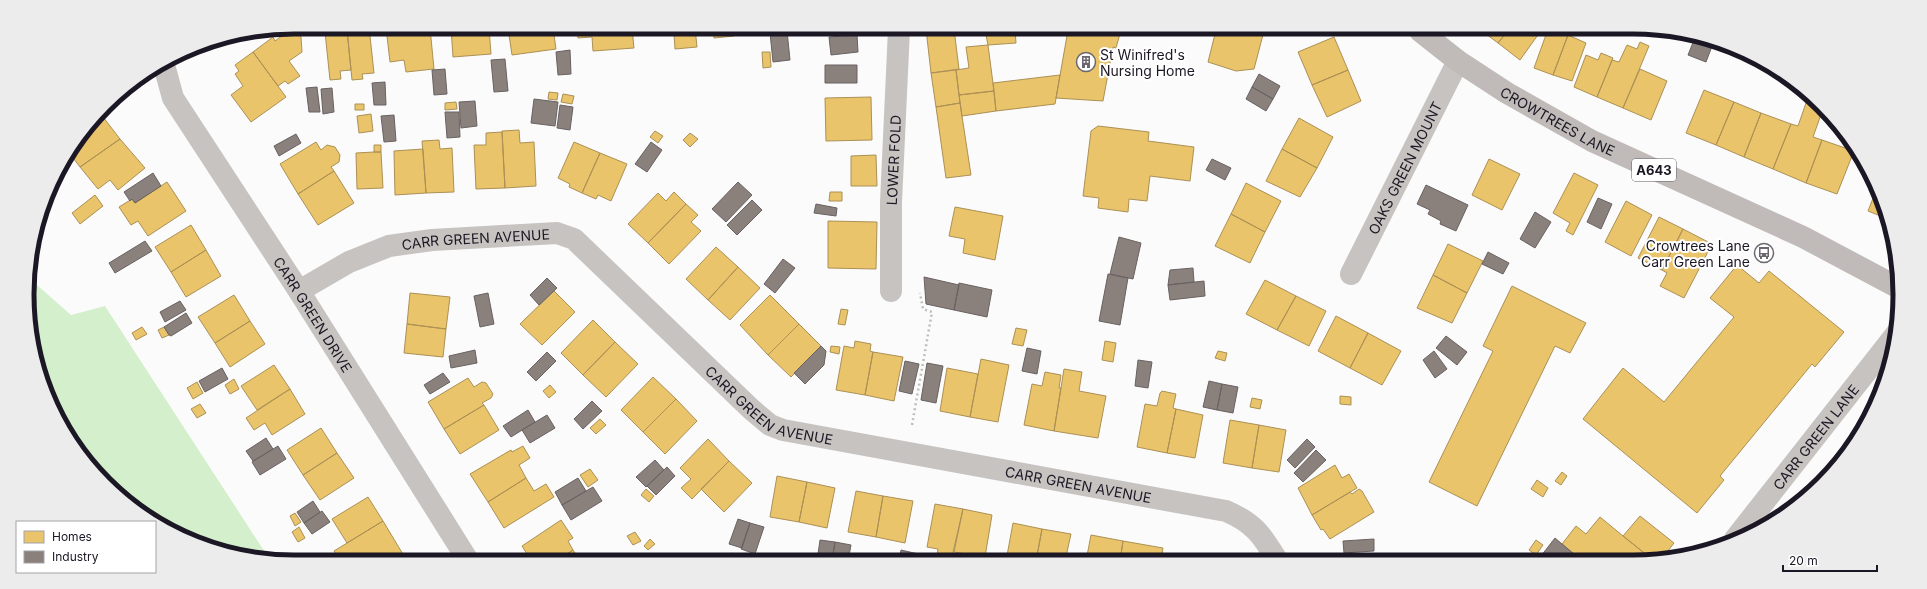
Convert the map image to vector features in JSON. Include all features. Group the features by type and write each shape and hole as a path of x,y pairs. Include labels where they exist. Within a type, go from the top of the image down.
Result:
{"main road":[{"name":"CROWTREES LANE","path":"1424,34 1458,61 1507,92 1592,141 1803,237 1892,285"}],"street":[{"name":"LOWER FOLD","path":"891,291 891,209 899,34"},
{"name":"OAKS GREEN MOUNT","path":"1351,274 1458,61"},
{"name":"CARR GREEN DRIVE","path":"165,68 173,98 299,290 464,555"},
{"name":"CARR GREEN AVENUE","path":"299,290 349,262 389,246 432,240 557,233 574,239 751,409 770,425 783,430 1226,511 1244,519 1264,537 1274,555"},
{"name":"CARR GREEN LANE","path":"1741,531 1888,344"}],"path":[{"path":"907,453 932,312 923,309 919,288"}],"green space":[{"path":"35,283 71,315 105,306 266,553 244,550 211,541 164,520 136,501 110,479 78,439 61,410 43,362 36,329"}],"building: Homes":[{"path":"299,34 301,37 302,52 289,61 300,76 288,84 285,81 278,86 253,52 273,37 275,41 284,35"},
{"path":"325,34 347,34 351,70 340,71 341,79 330,80"},
{"path":"347,34 370,34 374,73 362,74 363,79 352,80"},
{"path":"387,34 431,34 434,69 406,72 404,60 390,62"},
{"path":"451,34 489,34 491,54 453,57"},
{"path":"509,34 554,34 556,49 512,55"},
{"path":"578,34 633,34 634,48 593,51 592,37 578,38"},
{"path":"674,34 696,34 697,47 675,49"},
{"path":"714,34 734,34 734,36 714,38"},
{"path":"927,34 955,34 959,69 931,73"},
{"path":"986,34 1015,34 1016,43 988,45"},
{"name":"St Winifred's Nursing Home","path":"1067,34 1120,34 1116,48 1113,47 1103,101 1056,98"},
{"name":"St Winifred's Nursing Home","path":"1215,34 1263,34 1254,69 1236,71 1208,62"},
{"path":"1486,34 1505,34 1498,43"},
{"path":"1505,34 1539,34 1520,60 1498,43"},
{"path":"1546,34 1568,35 1553,75 1534,68"},
{"path":"1568,35 1586,43 1572,81 1553,75"},
{"path":"1334,37 1348,70 1312,85 1298,52"},
{"path":"1640,42 1649,46 1623,108 1597,97 1612,60 1619,62 1627,45 1637,49"},
{"path":"988,45 994,91 959,95 956,70 969,68 966,47"},
{"path":"253,52 286,97 251,122 231,95 243,86 235,74 239,71 235,65"},
{"path":"762,52 770,52 771,67 763,68"},
{"path":"1601,53 1613,58 1597,97 1574,87 1586,55 1598,60"},
{"path":"1640,69 1667,81 1651,120 1623,108"},
{"path":"956,70 960,103 936,107 931,73"},
{"path":"1348,70 1361,101 1327,117 1312,85"},
{"path":"1060,75 1055,104 996,111 993,83"},
{"path":"1704,90 1734,102 1716,145 1686,133"},
{"path":"994,91 996,111 962,116 959,95"},
{"path":"549,92 558,93 557,100 548,99"},
{"path":"563,94 574,96 572,104 561,102"},
{"path":"871,97 872,140 826,141 825,98"},
{"path":"456,102 457,109 445,110 445,103"},
{"path":"1734,102 1761,113 1744,157 1716,145"},
{"path":"960,103 971,175 946,178 936,107"},
{"path":"1806,103 1811,105 1821,115 1813,137 1822,140 1806,183 1773,169 1791,124 1798,126"},
{"path":"355,104 364,104 364,110 355,110"},
{"path":"1761,113 1791,124 1773,169 1744,157"},
{"path":"371,114 373,131 359,133 357,116"},
{"path":"104,118 120,139 80,167 73,158 88,136"},
{"path":"1299,118 1333,137 1317,168 1282,149"},
{"path":"1098,126 1149,132 1148,141 1194,147 1190,181 1150,176 1147,201 1129,199 1128,212 1098,208 1099,198 1083,196 1091,131"},
{"path":"519,130 520,143 534,142 536,186 505,188 502,131"},
{"path":"655,131 663,136 658,143 650,137"},
{"path":"502,132 505,188 476,189 474,145 486,145 486,133"},
{"path":"690,133 698,139 690,147 683,140"},
{"path":"120,139 145,168 118,190 110,180 98,189 80,167"},
{"path":"439,140 440,149 452,148 454,192 426,193 422,141"},
{"path":"1822,140 1848,149 1852,155 1837,194 1806,183"},
{"path":"316,142 321,150 327,145 335,147 340,155 339,162 331,167 334,171 298,194 280,164"},
{"path":"574,142 600,153 582,193 569,187 570,184 558,178"},
{"path":"374,145 381,145 381,152 374,152"},
{"path":"423,149 426,193 395,195 394,151"},
{"path":"1282,149 1317,168 1300,197 1266,181"},
{"path":"381,152 383,188 357,189 356,153"},
{"path":"600,153 627,164 611,201 598,195 596,199 582,193"},
{"path":"876,155 877,186 851,186 851,156"},
{"path":"1489,159 1520,174 1502,210 1472,195"},
{"path":"334,171 354,203 318,225 298,194"},
{"path":"1574,173 1598,185 1573,235 1566,231 1570,223 1553,213"},
{"path":"167,182 186,211 148,236 138,221 131,225 119,207 132,199 135,203"},
{"path":"1246,183 1281,201 1265,232 1231,214"},
{"path":"674,192 686,204 648,243 628,224 658,193 666,201"},
{"path":"830,192 842,192 842,201 829,201"},
{"path":"95,195 103,206 80,224 72,213"},
{"path":"1874,197 1881,216 1868,211"},
{"path":"1626,201 1652,215 1631,256 1605,242"},
{"path":"686,204 698,215 691,222 701,231 669,264 648,243"},
{"path":"955,207 1003,216 995,260 963,253 965,239 949,236"},
{"path":"1231,214 1265,232 1250,263 1215,246"},
{"path":"1659,217 1683,229 1662,270 1638,258"},
{"path":"828,221 877,222 876,269 828,268"},
{"path":"191,225 206,250 171,272 155,247"},
{"path":"1683,229 1712,244 1684,298 1660,286 1667,273 1662,270"},
{"path":"1448,244 1483,261 1467,293 1433,275"},
{"path":"716,247 738,267 708,300 686,279"},
{"path":"206,250 221,276 186,297 171,272"},
{"path":"1737,265 1759,283 1769,271 1844,332 1815,367 1812,364 1720,476 1724,480 1697,513 1583,419 1623,368 1664,402 1734,317 1710,298"},
{"path":"738,267 760,288 730,320 708,300"},
{"path":"1433,275 1467,293 1452,323 1417,308"},
{"path":"1265,280 1296,296 1277,330 1246,314"},
{"path":"1512,286 1586,323 1570,353 1555,346 1477,506 1429,482 1493,351 1483,346"},
{"path":"554,291 575,312 542,345 520,324"},
{"path":"410,293 450,297 446,329 407,324"},
{"path":"234,295 250,321 215,343 198,317"},
{"path":"770,295 799,324 768,355 740,325"},
{"path":"1296,296 1326,311 1309,346 1277,330"},
{"path":"841,309 848,310 845,325 838,324"},
{"path":"1336,316 1368,333 1350,368 1318,351"},
{"path":"593,320 615,342 583,375 561,353"},
{"path":"250,321 265,344 230,367 215,343"},
{"path":"407,324 446,329 443,357 404,353"},
{"path":"799,324 821,346 791,377 768,355"},
{"path":"142,327 147,334 136,340 132,333"},
{"path":"164,327 169,335 162,338 158,330"},
{"path":"1016,328 1027,330 1023,346 1012,344"},
{"path":"1368,333 1401,351 1382,385 1350,368"},
{"path":"855,341 871,344 870,351 873,352 865,395 836,390 844,346 854,348"},
{"path":"1105,341 1116,343 1113,362 1102,360"},
{"path":"615,342 638,364 606,397 583,375"},
{"path":"831,346 840,347 839,354 830,352"},
{"path":"1218,351 1227,353 1225,361 1215,358"},
{"path":"873,352 903,357 894,401 865,395"},
{"path":"981,359 1009,365 998,422 970,417"},
{"path":"274,365 290,389 257,410 241,386"},
{"path":"947,368 978,374 970,417 940,411"},
{"path":"1064,369 1082,372 1079,391 1106,396 1098,438 1054,431"},
{"path":"1045,372 1061,375 1059,388 1061,388 1054,431 1024,425 1032,384 1042,386"},
{"path":"653,377 676,399 643,432 621,410"},
{"path":"468,378 474,387 482,382 486,383 493,394 491,398 482,403 484,405 444,429 428,402"},
{"path":"234,379 239,389 230,394 225,385"},
{"path":"197,382 203,393 193,399 187,388"},
{"path":"550,385 556,392 549,398 543,391"},
{"path":"290,389 305,414 272,435 265,423 254,430 246,418"},
{"path":"1162,391 1176,394 1173,408 1176,409 1167,453 1137,447 1145,404 1157,406 1160,393"},
{"path":"1340,396 1351,397 1351,405 1340,404"},
{"path":"1252,398 1262,400 1260,409 1250,407"},
{"path":"676,399 697,421 665,454 643,432"},
{"path":"200,404 206,413 197,418 191,409"},
{"path":"484,405 499,430 460,454 444,429"},
{"path":"1176,409 1203,415 1195,458 1167,453"},
{"path":"600,419 606,425 596,434 590,428"},
{"path":"1230,420 1259,425 1252,468 1223,463"},
{"path":"1259,425 1286,430 1279,472 1252,468"},
{"path":"321,428 337,453 303,475 287,450"},
{"path":"708,439 729,461 692,499 681,488 691,479 680,468"},
{"path":"523,446 530,458 519,465 526,478 488,502 470,474 511,450 512,452"},
{"path":"337,453 354,478 320,500 303,475"},
{"path":"729,461 752,483 724,512 701,489"},
{"path":"1335,465 1342,478 1349,474 1357,488 1312,515 1298,488"},
{"path":"590,469 598,480 588,487 580,475"},
{"path":"1562,472 1567,476 1561,485 1555,481"},
{"path":"777,476 807,482 799,522 770,517"},
{"path":"526,478 534,491 546,484 554,497 504,528 488,502"},
{"path":"1537,480 1548,488 1543,497 1531,489"},
{"path":"807,482 835,488 827,528 799,522"},
{"path":"646,489 654,496 649,502 641,495"},
{"path":"1359,489 1362,491 1374,512 1330,539 1323,529 1321,530 1312,515 1350,492 1352,494"},
{"path":"856,491 883,496 876,537 848,532"},
{"path":"883,496 913,501 905,543 876,537"},
{"path":"368,497 383,521 347,543 332,519"},
{"path":"935,504 963,509 952,555 937,555 938,549 927,547"},
{"path":"963,509 992,515 985,555 973,555 954,552"},
{"path":"295,513 301,522 295,526 290,516"},
{"path":"1640,516 1674,543 1666,553 1646,554 1623,536"},
{"path":"1600,517 1646,554 1601,555 1599,553 1597,555 1575,555 1562,544 1576,526 1586,534"},
{"path":"561,520 573,538 568,541 573,550 566,555 528,555 522,546"},
{"path":"383,521 403,555 337,555 334,551"},
{"path":"1013,523 1042,529 1037,555 1007,555"},
{"path":"299,527 305,538 298,542 292,532"},
{"path":"1042,529 1071,534 1066,555 1037,555"},
{"path":"635,532 641,541 633,545 627,536"},
{"path":"1091,535 1123,541 1121,555 1087,555"},
{"path":"650,539 655,544 648,550 644,546"},
{"path":"1536,540 1543,545 1536,555 1529,550"},
{"path":"1123,541 1163,548 1162,555 1121,555"},
{"path":"573,550 576,555 566,555"}],"building: Industry":[{"path":"770,34 787,34 790,60 773,62"},
{"path":"857,35 858,52 831,55 829,37"},
{"path":"1693,41 1712,47 1706,62 1688,55"},
{"path":"570,50 571,74 558,75 556,52"},
{"path":"505,59 508,91 494,92 491,60"},
{"path":"825,65 857,65 857,83 825,83"},
{"path":"445,69 447,94 434,95 432,70"},
{"path":"1259,74 1280,86 1273,99 1252,87"},
{"path":"385,82 386,105 374,105 372,83"},
{"path":"317,87 320,112 309,112 306,88"},
{"path":"1252,87 1273,99 1266,111 1246,99"},
{"path":"332,88 334,112 323,114 321,89"},
{"path":"534,99 558,102 555,126 531,123"},
{"path":"475,101 477,126 461,128 459,102"},
{"path":"560,105 573,107 570,130 557,128"},
{"path":"445,112 459,112 460,137 447,138"},
{"path":"394,115 396,141 384,142 381,116"},
{"path":"296,134 301,143 279,156 274,146"},
{"path":"651,142 662,150 647,172 635,164"},
{"path":"1212,159 1231,168 1225,180 1206,170"},
{"path":"153,173 161,186 135,203 132,199 130,201 124,192"},
{"path":"738,182 752,195 726,222 712,209"},
{"path":"1426,185 1468,205 1456,231 1440,224 1441,221 1428,214 1430,210 1417,204"},
{"path":"1598,198 1612,204 1601,229 1587,222"},
{"path":"752,200 762,210 737,235 727,225"},
{"path":"816,204 837,208 836,216 814,213"},
{"path":"1535,212 1551,222 1535,248 1520,239"},
{"path":"1119,237 1141,243 1133,279 1110,274"},
{"path":"145,241 152,251 115,273 109,263"},
{"path":"1488,252 1509,263 1503,274 1482,264"},
{"path":"783,259 795,268 775,293 764,284"},
{"path":"1193,268 1194,282 1168,285 1170,270"},
{"path":"1108,274 1128,278 1120,325 1099,321"},
{"path":"924,277 959,285 954,310 926,304"},
{"path":"547,278 557,288 539,305 530,295"},
{"path":"1204,281 1205,296 1170,300 1168,285"},
{"path":"959,283 992,290 987,317 954,310"},
{"path":"488,293 494,324 480,327 474,296"},
{"path":"180,301 186,310 165,322 160,312"},
{"path":"186,313 192,323 171,336 169,335 164,327"},
{"path":"1446,336 1467,352 1457,365 1436,348"},
{"path":"821,346 826,351 824,365 805,384 794,373"},
{"path":"1027,348 1041,351 1037,374 1022,371"},
{"path":"475,350 477,363 451,368 449,356"},
{"path":"1434,351 1447,369 1435,378 1423,360"},
{"path":"547,352 556,361 536,381 527,372"},
{"path":"1138,360 1152,362 1148,388 1135,386"},
{"path":"905,361 919,364 912,394 899,391"},
{"path":"927,363 943,366 936,403 921,400"},
{"path":"222,368 228,379 205,392 199,381"},
{"path":"443,373 450,382 430,394 424,385"},
{"path":"1209,381 1222,384 1217,410 1203,407"},
{"path":"1222,384 1238,387 1233,413 1217,410"},
{"path":"592,401 602,411 583,429 574,419"},
{"path":"528,410 535,422 511,437 503,426"},
{"path":"547,415 555,428 530,443 522,430"},
{"path":"266,438 273,449 253,461 246,451"},
{"path":"1307,439 1315,447 1295,468 1287,460"},
{"path":"278,446 286,459 260,475 252,462"},
{"path":"1316,450 1326,460 1303,482 1294,473"},
{"path":"655,460 664,470 646,487 636,477"},
{"path":"667,467 675,476 656,495 647,486"},
{"path":"578,478 586,491 562,505 555,492"},
{"path":"593,487 602,501 571,520 562,505"},
{"path":"313,501 320,512 304,523 297,512"},
{"path":"322,511 330,522 312,534 304,523"},
{"path":"738,519 750,523 742,548 729,544"},
{"path":"750,523 764,527 755,554 741,549"},
{"path":"1555,538 1575,555 1542,555"},
{"path":"1374,539 1374,551 1344,553 1343,541"},
{"path":"820,540 835,542 833,555 818,555"},
{"path":"835,542 851,545 849,555 833,555"},
{"path":"901,550 914,553 914,555 900,555"},
{"path":"914,553 926,555 914,555"}],"place":[{"name":"St Winifred's Nursing Home","path":"1086,62"},
{"name":"Crowtrees Lane Carr Green Lane","path":"1764,253"}]}
